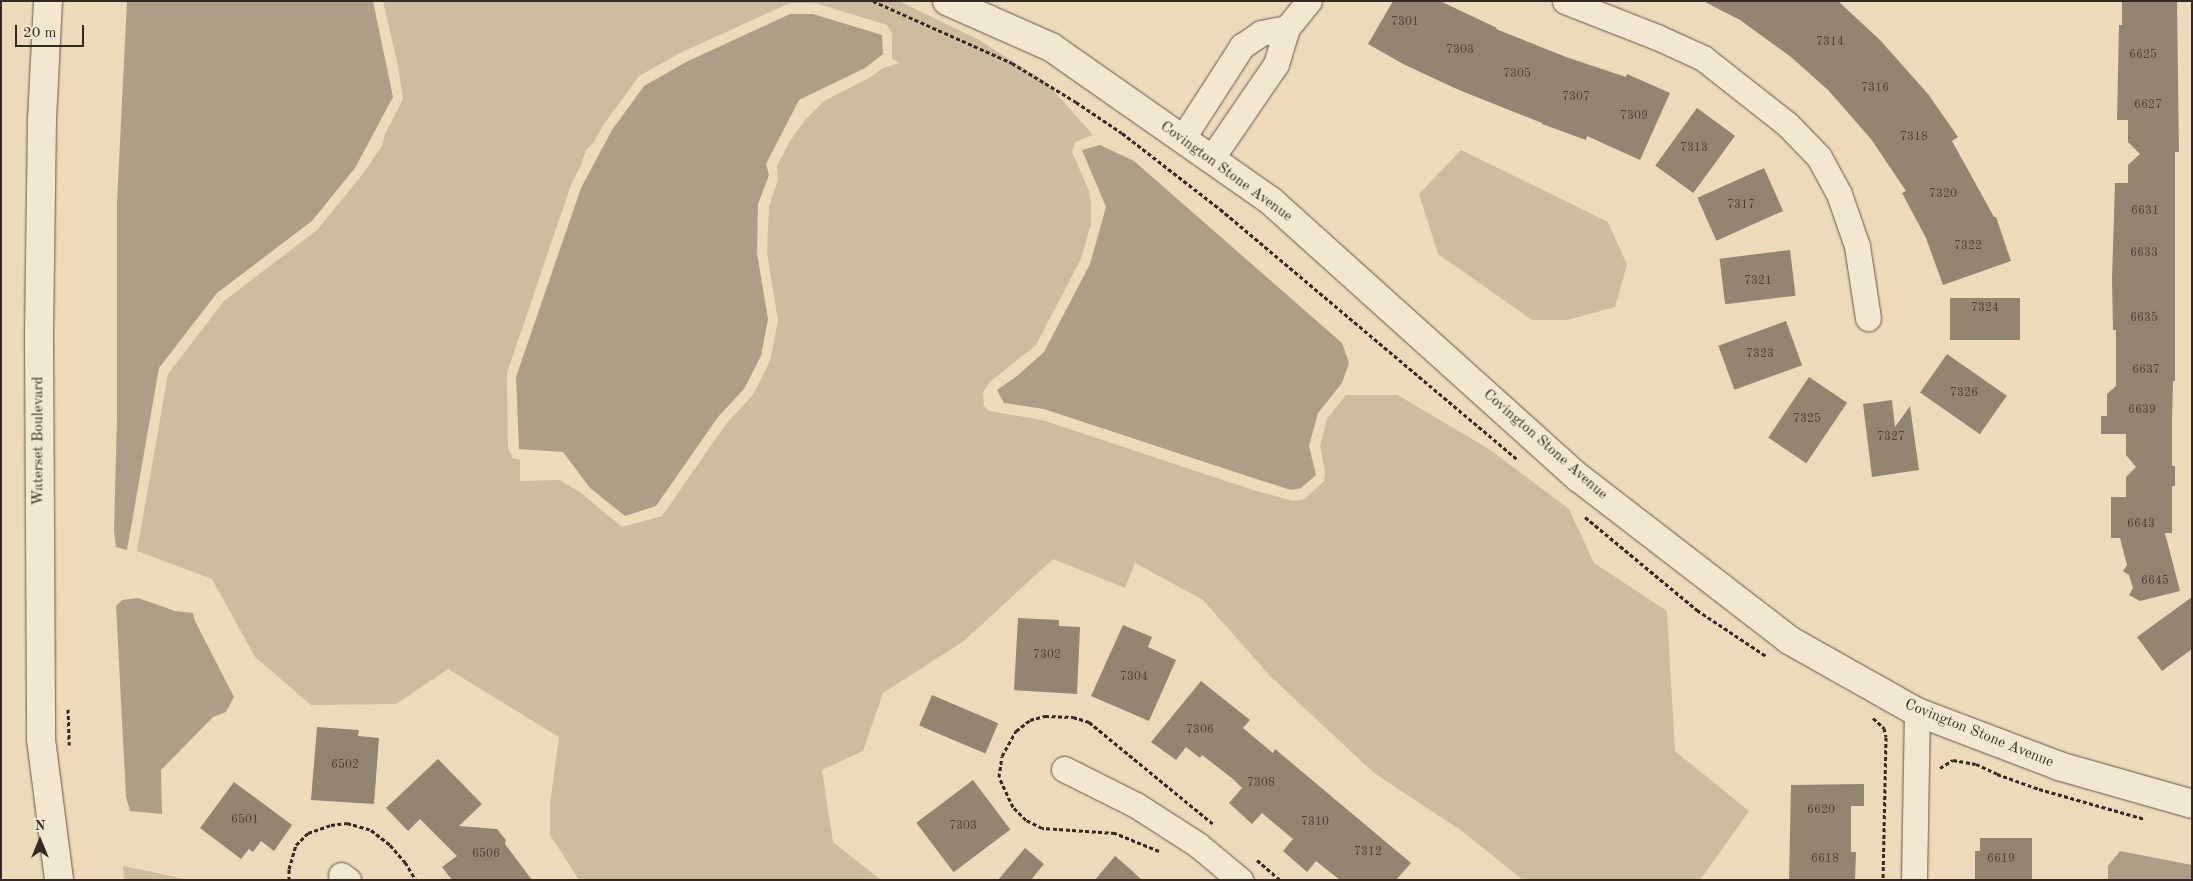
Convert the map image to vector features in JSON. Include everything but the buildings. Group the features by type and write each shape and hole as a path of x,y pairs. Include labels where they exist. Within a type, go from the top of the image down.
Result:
{"street":[{"name":"Waterset Boulevard","path":"48,1 42,119 39,335 41,739 59,880"},
{"name":"Covington Stone Avenue","path":"947,1 1051,46 1272,202 1579,478 1789,640 1917,712 2059,766 2192,804"},
{"path":"1211,159 1276,64 1287,28 1309,1"},
{"path":"1565,1 1657,37 1703,58 1788,124 1818,157 1839,194 1857,246 1868,318"},
{"path":"1182,139 1242,46 1261,33 1287,28"},
{"path":"1914,880 1917,712"},
{"path":"1064,769 1136,805 1198,845 1240,880"}],"path":[{"path":"873,1 1012,63 1122,133 1220,209 1524,465"},
{"path":"1577,510 1697,610 1769,658"},
{"path":"1870,716 1884,728 1886,738 1883,880"},
{"path":"289,880 289,869 296,845 308,833 347,823 371,830 390,845 405,862 416,880"}],"shaded area":[{"path":"127,1 373,1 393,97 355,168 312,221 217,293 159,368 127,550 116,547 114,531 117,417 117,203"},
{"path":"383,1 899,1 979,40 1046,82 1093,135 1075,142 1072,152 1089,191 1091,202 1091,224 1081,259 1036,345 991,381 983,392 984,406 989,411 1042,420 1250,489 1293,501 1305,499 1324,481 1325,472 1320,446 1327,419 1346,395 1397,395 1401,397 1489,449 1569,509 1594,563 1667,611 1675,751 1749,811 1700,880 1523,880 1462,831 1374,773 1270,676 1203,600 1135,563 1125,588 1053,559 964,641 883,693 863,751 822,770 833,842 881,880 579,880 550,835 550,804 559,737 448,669 396,704 311,705 255,657 212,579 137,551 168,374 224,301 317,230 362,175 382,146 385,134 403,99 397,61","holes":["790,3 815,3 887,25 892,34 892,59 900,63 883,68 869,78 824,101 805,120 790,141 777,166 778,180 769,206 767,252 778,321 770,361 753,395 726,424 662,516 622,527 581,493 560,480 520,481 520,460 513,458 508,449 507,373 572,182 586,150 593,143 604,124 639,76 682,52"]},
{"path":"790,14 813,14 882,35 883,54 865,68 799,100 766,164 769,175 758,204 757,253 768,319 761,356 744,389 718,417 656,506 625,516 590,488 563,452 519,449 516,377 581,188 612,130 644,86 686,62"},
{"path":"1100,145 1134,161 1342,343 1349,363 1342,383 1318,413 1309,446 1316,475 1301,488 1291,490 1044,409 1004,403 997,390 1017,376 1044,352 1090,264 1106,207 1082,150"},
{"path":"1461,150 1608,222 1627,265 1615,307 1567,320 1532,320 1438,254 1419,194"},
{"path":"138,598 175,611 193,613 195,621 234,697 226,712 213,717 161,770 162,814 130,811 126,797 116,606 122,600"},
{"path":"2120,851 2192,865 2192,880 2108,880 2108,866"},
{"path":"123,866 162,874 187,880 124,880"}]}
